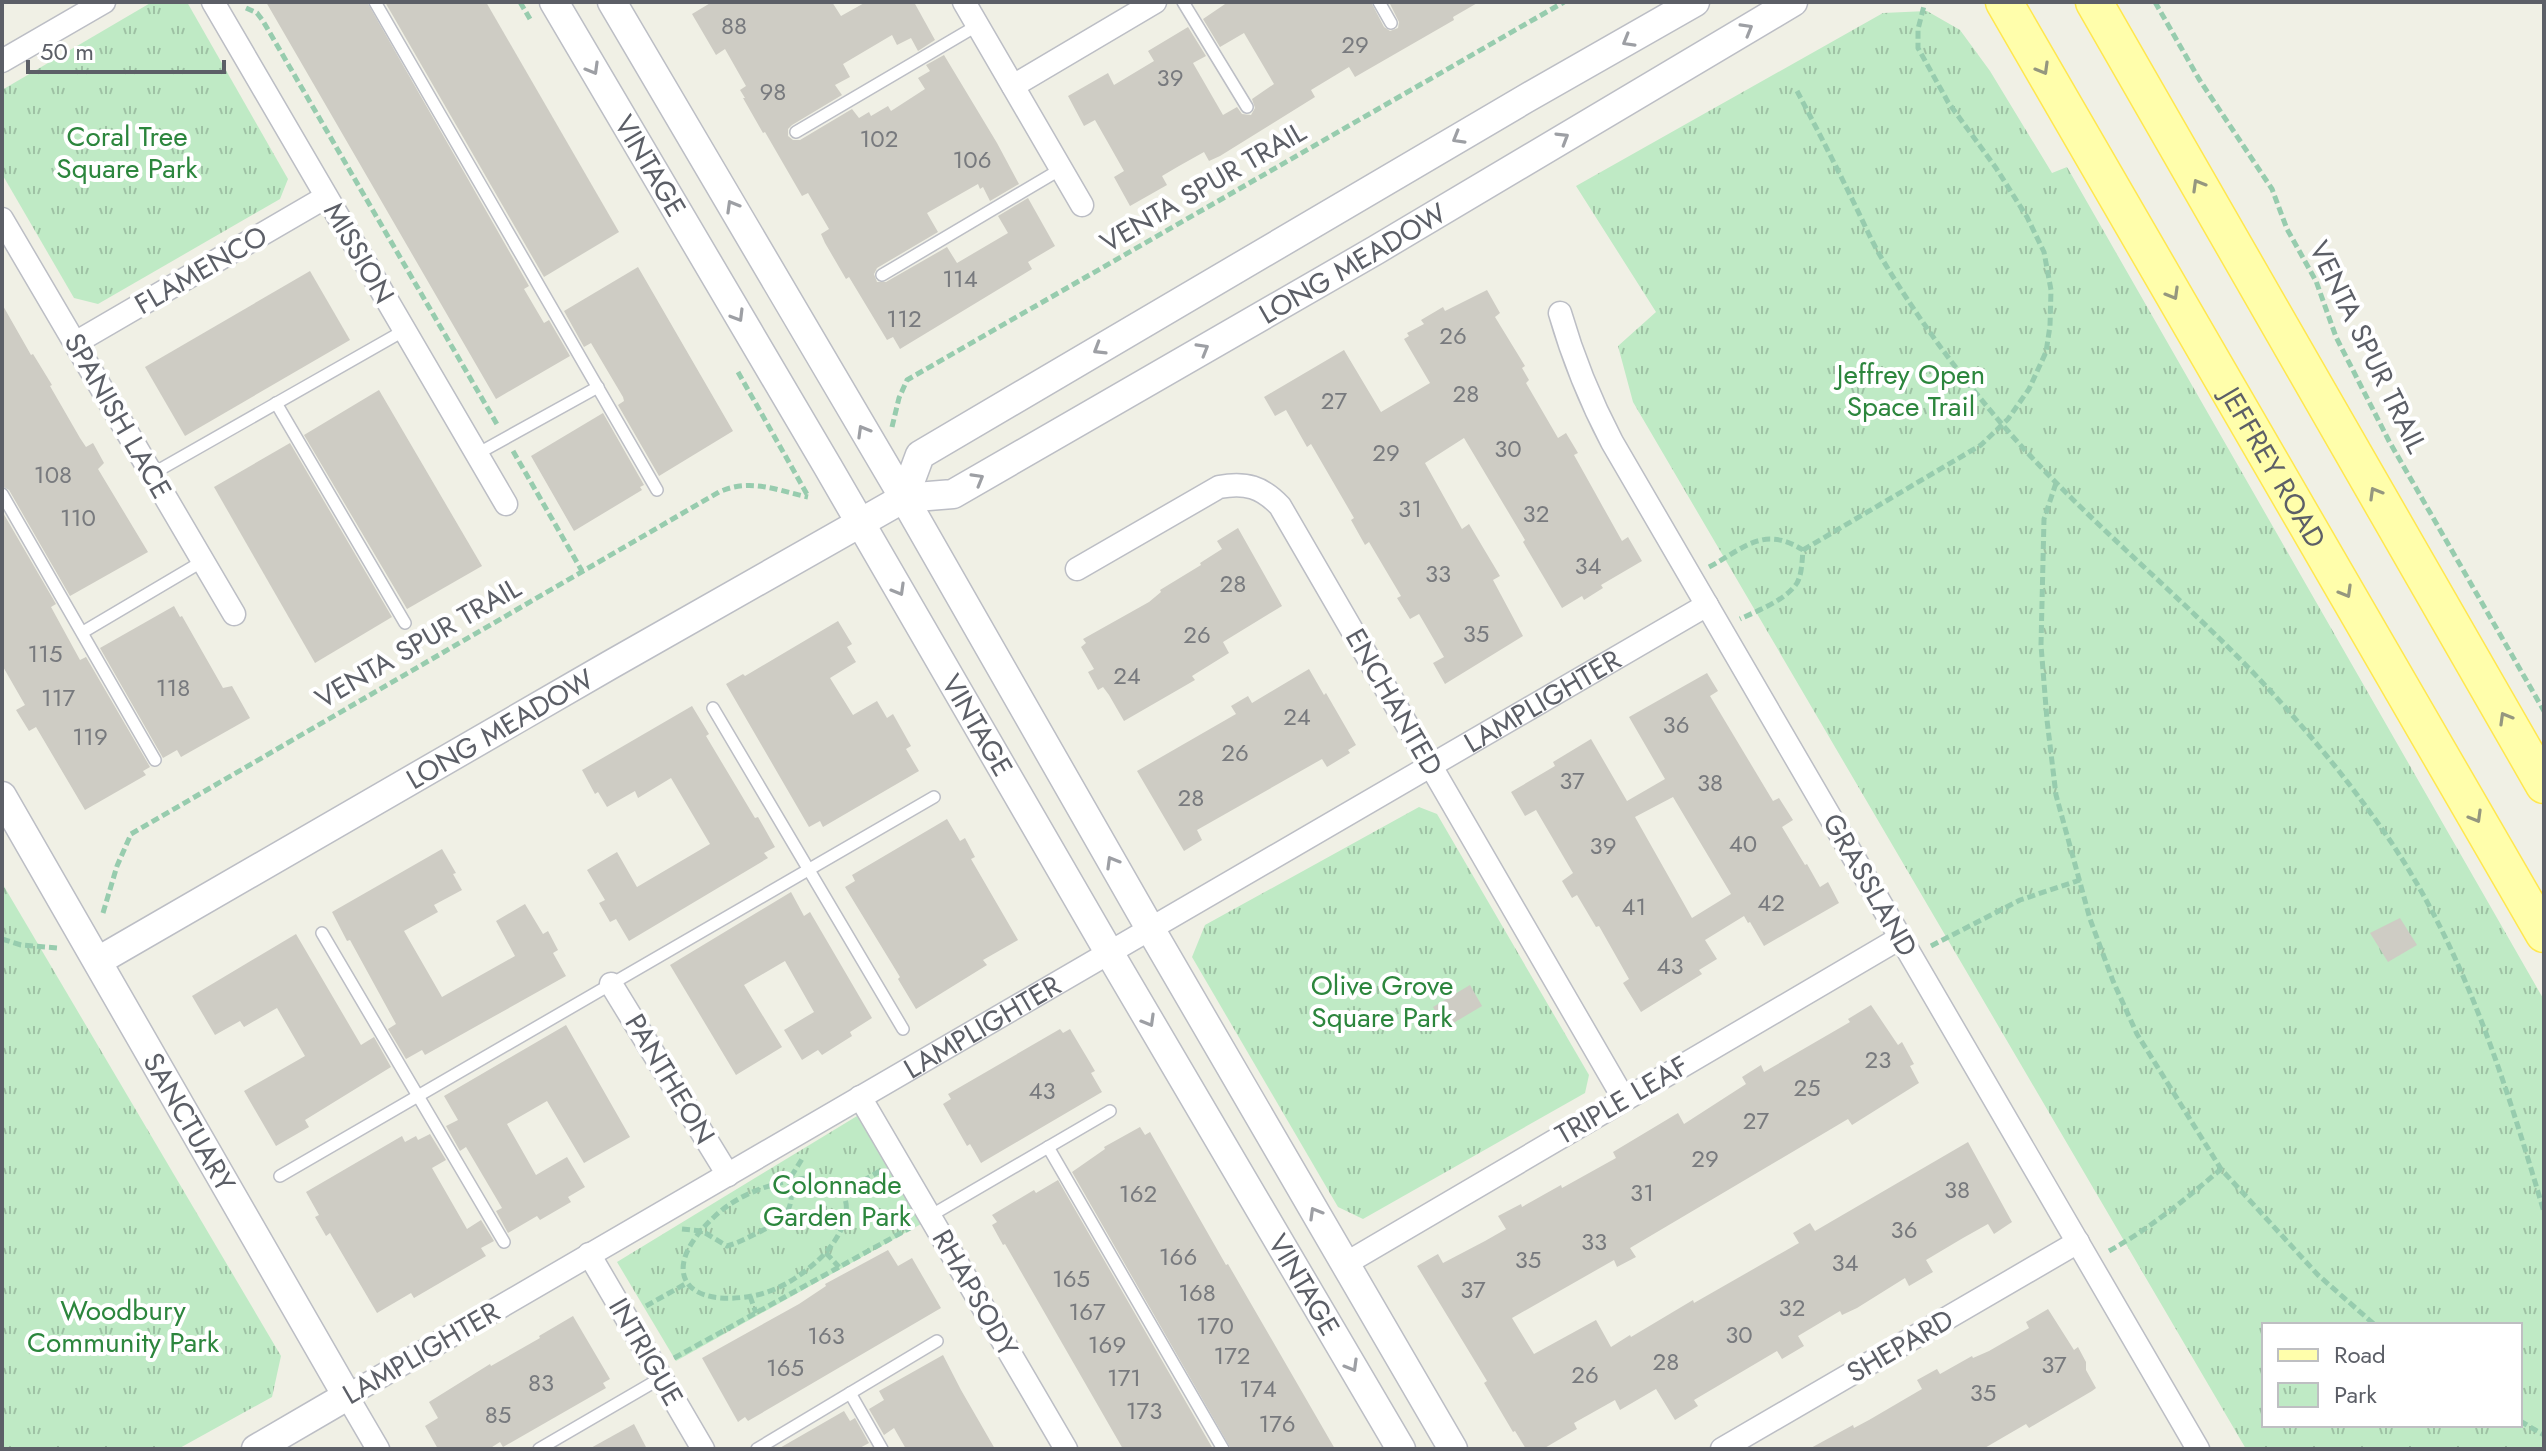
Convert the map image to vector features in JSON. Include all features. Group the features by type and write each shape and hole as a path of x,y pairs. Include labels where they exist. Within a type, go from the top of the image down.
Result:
{"main road":[{"name":"JEFFREY ROAD","path":"2004,2 2544,934"},
{"path":"2094,2 2544,785"}],"street":[{"path":"2,61 104,2"},
{"name":"MISSION","path":"213,2 506,504"},
{"name":"VINTAGE","path":"554,2 1401,1449"},
{"name":"VINTAGE","path":"612,2 904,498 1453,1449"},
{"path":"964,2 1082,205"},
{"path":"1013,86 1155,2"},
{"name":"LONG MEADOW","path":"904,498 920,455 1498,114 1695,2"},
{"name":"LONG MEADOW","path":"98,961 860,522 904,498 953,494 1362,258 1793,2"},
{"name":"FLAMENCO","path":"75,343 326,197"},
{"name":"SPANISH LACE","path":"3,224 234,614"},
{"name":"GRASSLAND","path":"1560,313 1594,407 2198,1449"},
{"name":"ENCHANTED","path":"1077,569 1219,487 1237,484 1255,487 1269,495 1280,506 1624,1099"},
{"name":"LAMPLIGHTER","path":"256,1449 1707,605"},
{"name":"SANCTUARY","path":"2,796 378,1449"},
{"name":"TRIPLE LEAF","path":"1345,1264 1624,1099 1906,947"},
{"name":"PANTHEON","path":"611,984 728,1175"},
{"name":"RHAPSODY","path":"860,1097 1066,1449"},
{"name":"SHEPARD","path":"1722,1449 2083,1252"},
{"name":"INTRIGUE","path":"589,1254 703,1449"}],"lane":[{"path":"375,2 657,490"},
{"path":"1183,2 1247,107"},
{"path":"1379,2 1391,23"},
{"path":"796,132 978,25"},
{"path":"882,275 1061,169"},
{"path":"152,474 405,330"},
{"path":"477,454 598,387"},
{"path":"276,403 405,623"},
{"path":"2,494 155,760"},
{"path":"83,632 203,561"},
{"path":"713,708 903,1029"},
{"path":"280,1176 934,797"},
{"path":"322,933 504,1242"},
{"path":"930,1216 1110,1111"},
{"path":"1048,1147 1223,1449"},
{"path":"757,1449 937,1341"},
{"path":"539,1449 659,1373"},
{"path":"850,1393 882,1449"}],"path":[{"name":"VENTA SPUR TRAIL","path":"891,430 907,380 1564,2"},
{"path":"1803,550 1981,445 2008,419 2029,389 2046,352 2050,326 2044,252 2027,217 1948,102 1918,48 1918,29 1925,2"},
{"name":"VENTA SPUR TRAIL","path":"2155,2 2199,79 2272,189 2287,229 2316,281 2336,337 2389,441 2544,711"},
{"path":"240,4 257,13 263,21 582,571"},
{"path":"1797,91 1882,260 1920,318 2002,424 2056,483 2271,692 2311,737 2391,842 2461,970 2502,1079 2544,1212"},
{"path":"2056,483 2044,519 2041,645 2047,720 2056,795 2090,919 2113,981 2137,1034 2221,1169 2318,1275 2373,1323"},
{"name":"VENTA SPUR TRAIL","path":"103,913 117,866 131,834 734,485 751,484 808,497"},
{"path":"1691,577 1755,541 1770,537 1788,541 1803,550"},
{"path":"1720,628 1780,598 1796,585 1803,550"},
{"path":"1906,947 2020,900 2080,880"},
{"path":"2,939 21,945 57,948"},
{"path":"640,1225 702,1231 727,1246 773,1226 786,1215 791,1204 793,1194 789,1180 819,1121"},
{"path":"842,1193 898,1161"},
{"path":"2083,1252 2124,1242 2191,1196 2221,1169"},
{"path":"822,1179 838,1186 842,1193 848,1210 839,1235 826,1253 784,1285 750,1296 715,1299 695,1292 687,1283 682,1263 702,1231 732,1204 766,1186 789,1180 822,1179"},
{"path":"659,1373 756,1313 930,1216"},
{"path":"826,1253 839,1267"},
{"path":"626,1317 687,1283"},
{"path":"750,1296 756,1313"},
{"path":"2522,1422 2544,1435"}],"green space":[{"name":"Coral Tree Square Park","path":"152,2 187,2 288,179 280,199 98,304 74,298 2,174 2,90"},
{"name":"Jeffrey Open Space Trail","path":"1927,11 1960,30 1990,71 2052,173 2067,167 2544,1000 2544,1449 2246,1449 1633,402 1618,346 1656,312 1576,186 1883,13"},
{"name":"Olive Grove Square Park","path":"1419,807 1437,814 1589,1075 1585,1093 1363,1219 1338,1207 1192,957 1205,925"},
{"name":"Woodbury Community Park","path":"2,883 281,1356 272,1397 178,1449 2,1449"},
{"name":"Colonnade Garden Park","path":"862,1113 921,1224 676,1361 617,1262"}],"building":[{"path":"266,2 367,2 529,286 524,289 544,323 549,320 570,356 496,399"},
{"path":"385,2 486,2 619,232 544,277"},
{"path":"712,2 832,2 841,16 866,2 914,2 935,40 918,51 911,38 897,45 892,35 843,64 850,77 835,85 842,95 792,125 788,136 800,140 852,109 859,118 869,112 871,116 888,106 891,111 925,89 918,78 930,71 926,65 944,55 1019,184 990,201 978,184 927,213 938,232 877,268 874,274 877,282 886,282 947,247 957,263 1008,233 998,216 1028,198 1055,246 1028,262 1032,269 900,349 893,337 887,340 825,243 821,234 829,229 808,193 802,196 743,98 740,90 746,86 725,49 716,55 692,14"},
{"path":"1228,2 1371,2 1384,27 1390,31 1398,28 1399,22 1389,2 1479,2 1453,17 1454,20 1355,77 1349,67 1311,90 1315,97 1220,156 1209,161 1204,152 1179,166 1162,176 1167,185 1130,206 1114,177 1124,171 1095,120 1084,126 1068,96 1108,73 1114,85 1154,61 1148,51 1188,27 1206,56 1193,63 1223,115 1237,107 1242,114 1251,115 1255,108 1252,99 1274,84 1244,33 1220,47 1203,19"},
{"path":"638,267 733,431 659,476 618,405 624,401 623,397 591,343 584,347 564,311"},
{"path":"310,271 350,340 185,436 145,367"},
{"path":"1487,290 1500,313 1495,317 1525,366 1522,368 1529,380 1526,383 1558,438 1566,433 1578,453 1574,455 1622,541 1628,537 1642,561 1601,585 1603,588 1584,600 1582,596 1562,608 1464,438 1425,463 1462,529 1469,524 1500,576 1493,580 1523,636 1445,684 1433,663 1444,657 1419,614 1410,619 1397,598 1401,596 1369,542 1365,545 1351,520 1354,518 1311,444 1307,447 1286,410 1275,416 1264,397 1344,350 1381,412 1430,383 1404,339 1409,336 1407,333 1424,324 1421,320 1443,307 1445,311"},
{"path":"2,304 52,385 80,438 86,447 93,443 104,463 98,469 148,552 70,596 9,490 2,486"},
{"path":"379,390 482,566 407,609 304,435"},
{"path":"603,413 644,485 640,487 642,490 574,531 531,456"},
{"path":"290,443 392,617 315,663 214,487"},
{"path":"2,511 56,604 51,607 80,660 86,657 150,767 143,771 146,775 85,810 36,727 29,731 16,710 25,705 2,665"},
{"path":"1238,528 1282,606 1223,642 1229,653 1192,676 1195,680 1124,721 1109,695 1103,687 1098,690 1088,672 1094,669 1081,647 1086,643 1083,639 1149,602 1160,590 1201,565 1222,549 1217,541"},
{"path":"174,606 223,688 232,686 250,718 181,757 177,750 163,758 100,648"},
{"path":"838,621 852,644 847,647 856,662 830,678 853,715 877,701 887,718 893,714 911,746 906,749 919,771 823,827 820,821 809,827 726,684"},
{"path":"1309,669 1356,745 1348,750 1350,753 1327,767 1322,759 1197,830 1202,840 1184,851 1137,771 1236,714 1231,706 1248,696 1252,703"},
{"path":"1707,673 1718,691 1710,696 1773,801 1779,798 1793,820 1782,827 1820,887 1828,882 1839,903 1764,946 1744,916 1705,940 1717,959 1699,970 1702,974 1641,1012 1623,983 1629,979 1599,926 1596,927 1577,895 1572,898 1562,881 1573,873 1536,810 1525,816 1511,792 1555,766 1553,762 1591,739 1627,801 1665,779 1629,717","holes":["1673,797 1731,894 1692,918 1635,817"]},
{"path":"692,706 709,734 706,736 775,847 764,853 768,858 629,941 616,919 610,922 599,903 605,900 587,870 617,852 637,887 710,844 671,778 638,798 635,791 607,807 598,792 595,794 582,770"},
{"path":"947,819 960,841 965,838 975,857 971,859 1018,940 983,960 987,965 916,1009 845,887 855,881 852,875"},
{"path":"442,849 462,890 434,905 438,912 404,931 442,997 515,956 496,921 525,904 543,934 548,931 558,950 553,953 566,976 425,1055 422,1050 406,1059 388,1029 396,1024 332,912"},
{"path":"791,892 804,916 810,912 872,1018 850,1032 852,1036 822,1055 818,1050 802,1060 784,1030 814,1012 785,961 744,985 782,1047 736,1075 670,965"},
{"path":"2400,918 2417,945 2388,962 2370,933"},
{"path":"296,934 361,1045 374,1037 391,1067 305,1120 309,1127 276,1146 244,1091 305,1056 277,1008 244,1027 240,1021 215,1035 192,996"},
{"path":"1470,985 1482,1006 1445,1028 1433,1007"},
{"path":"1871,1005 1898,1045 1902,1042 1914,1064 1910,1066 1919,1083 1852,1125 1848,1119 1630,1248 1636,1257 1617,1267 1614,1260 1512,1318 1534,1354 1596,1320 1611,1347 1799,1243 1793,1233 1810,1223 1815,1231 1968,1142 2012,1222 1994,1234 1988,1224 1963,1238 1926,1260 1933,1272 1909,1286 1905,1278 1857,1308 1842,1315 1840,1311 1798,1336 1804,1346 1782,1359 1777,1351 1694,1400 1698,1406 1675,1420 1656,1389 1620,1410 1615,1400 1574,1423 1577,1429 1543,1449 1526,1449 1513,1432 1484,1383 1487,1381 1417,1266 1438,1254 1443,1263 1506,1229 1498,1216 1521,1204 1522,1207 1561,1185 1562,1188 1616,1158 1613,1152 1678,1113 1684,1124 1746,1084 1742,1077 1761,1065 1764,1072 1850,1022 1848,1019"},
{"path":"566,1025 630,1137 584,1163 547,1101 507,1124 536,1175 567,1157 585,1187 568,1197 571,1202 540,1220 537,1216 508,1233 496,1211 502,1208 466,1147 460,1151 446,1126 458,1120 444,1096"},
{"path":"1060,1029 1063,1033 1070,1029 1095,1071 1091,1073 1102,1092 981,1163 970,1144 967,1146 943,1104 951,1099 948,1094"},
{"path":"1140,1127 1145,1135 1150,1132 1335,1449 1231,1449 1072,1172 1104,1147"},
{"path":"430,1134 446,1160 432,1168 467,1229 481,1220 494,1241 481,1248 486,1256 414,1298 411,1293 377,1313 330,1233 326,1236 306,1192 402,1136 405,1142"},
{"path":"1058,1180 1213,1449 1123,1449 1003,1245 992,1225 997,1222 992,1215 1034,1190 1036,1193"},
{"path":"888,1250 898,1266 912,1258 941,1308 748,1421 745,1417 738,1422 702,1358"},
{"path":"2048,1309 2074,1350 2078,1347 2096,1388 2029,1428 2026,1424 1983,1449 1809,1449 1853,1425 1854,1428 1922,1389 1917,1380 1937,1369 1940,1374 2029,1328 2026,1322"},
{"path":"573,1316 610,1379 603,1383 606,1388 503,1447 500,1442 489,1449 438,1449 425,1426 438,1418 429,1402"},
{"path":"943,1355 995,1449 906,1449 894,1428 884,1435 869,1409 884,1400 879,1391"},
{"path":"844,1411 850,1421 855,1418 869,1443 858,1449 778,1449"},
{"path":"634,1424 647,1449 589,1449"}]}
